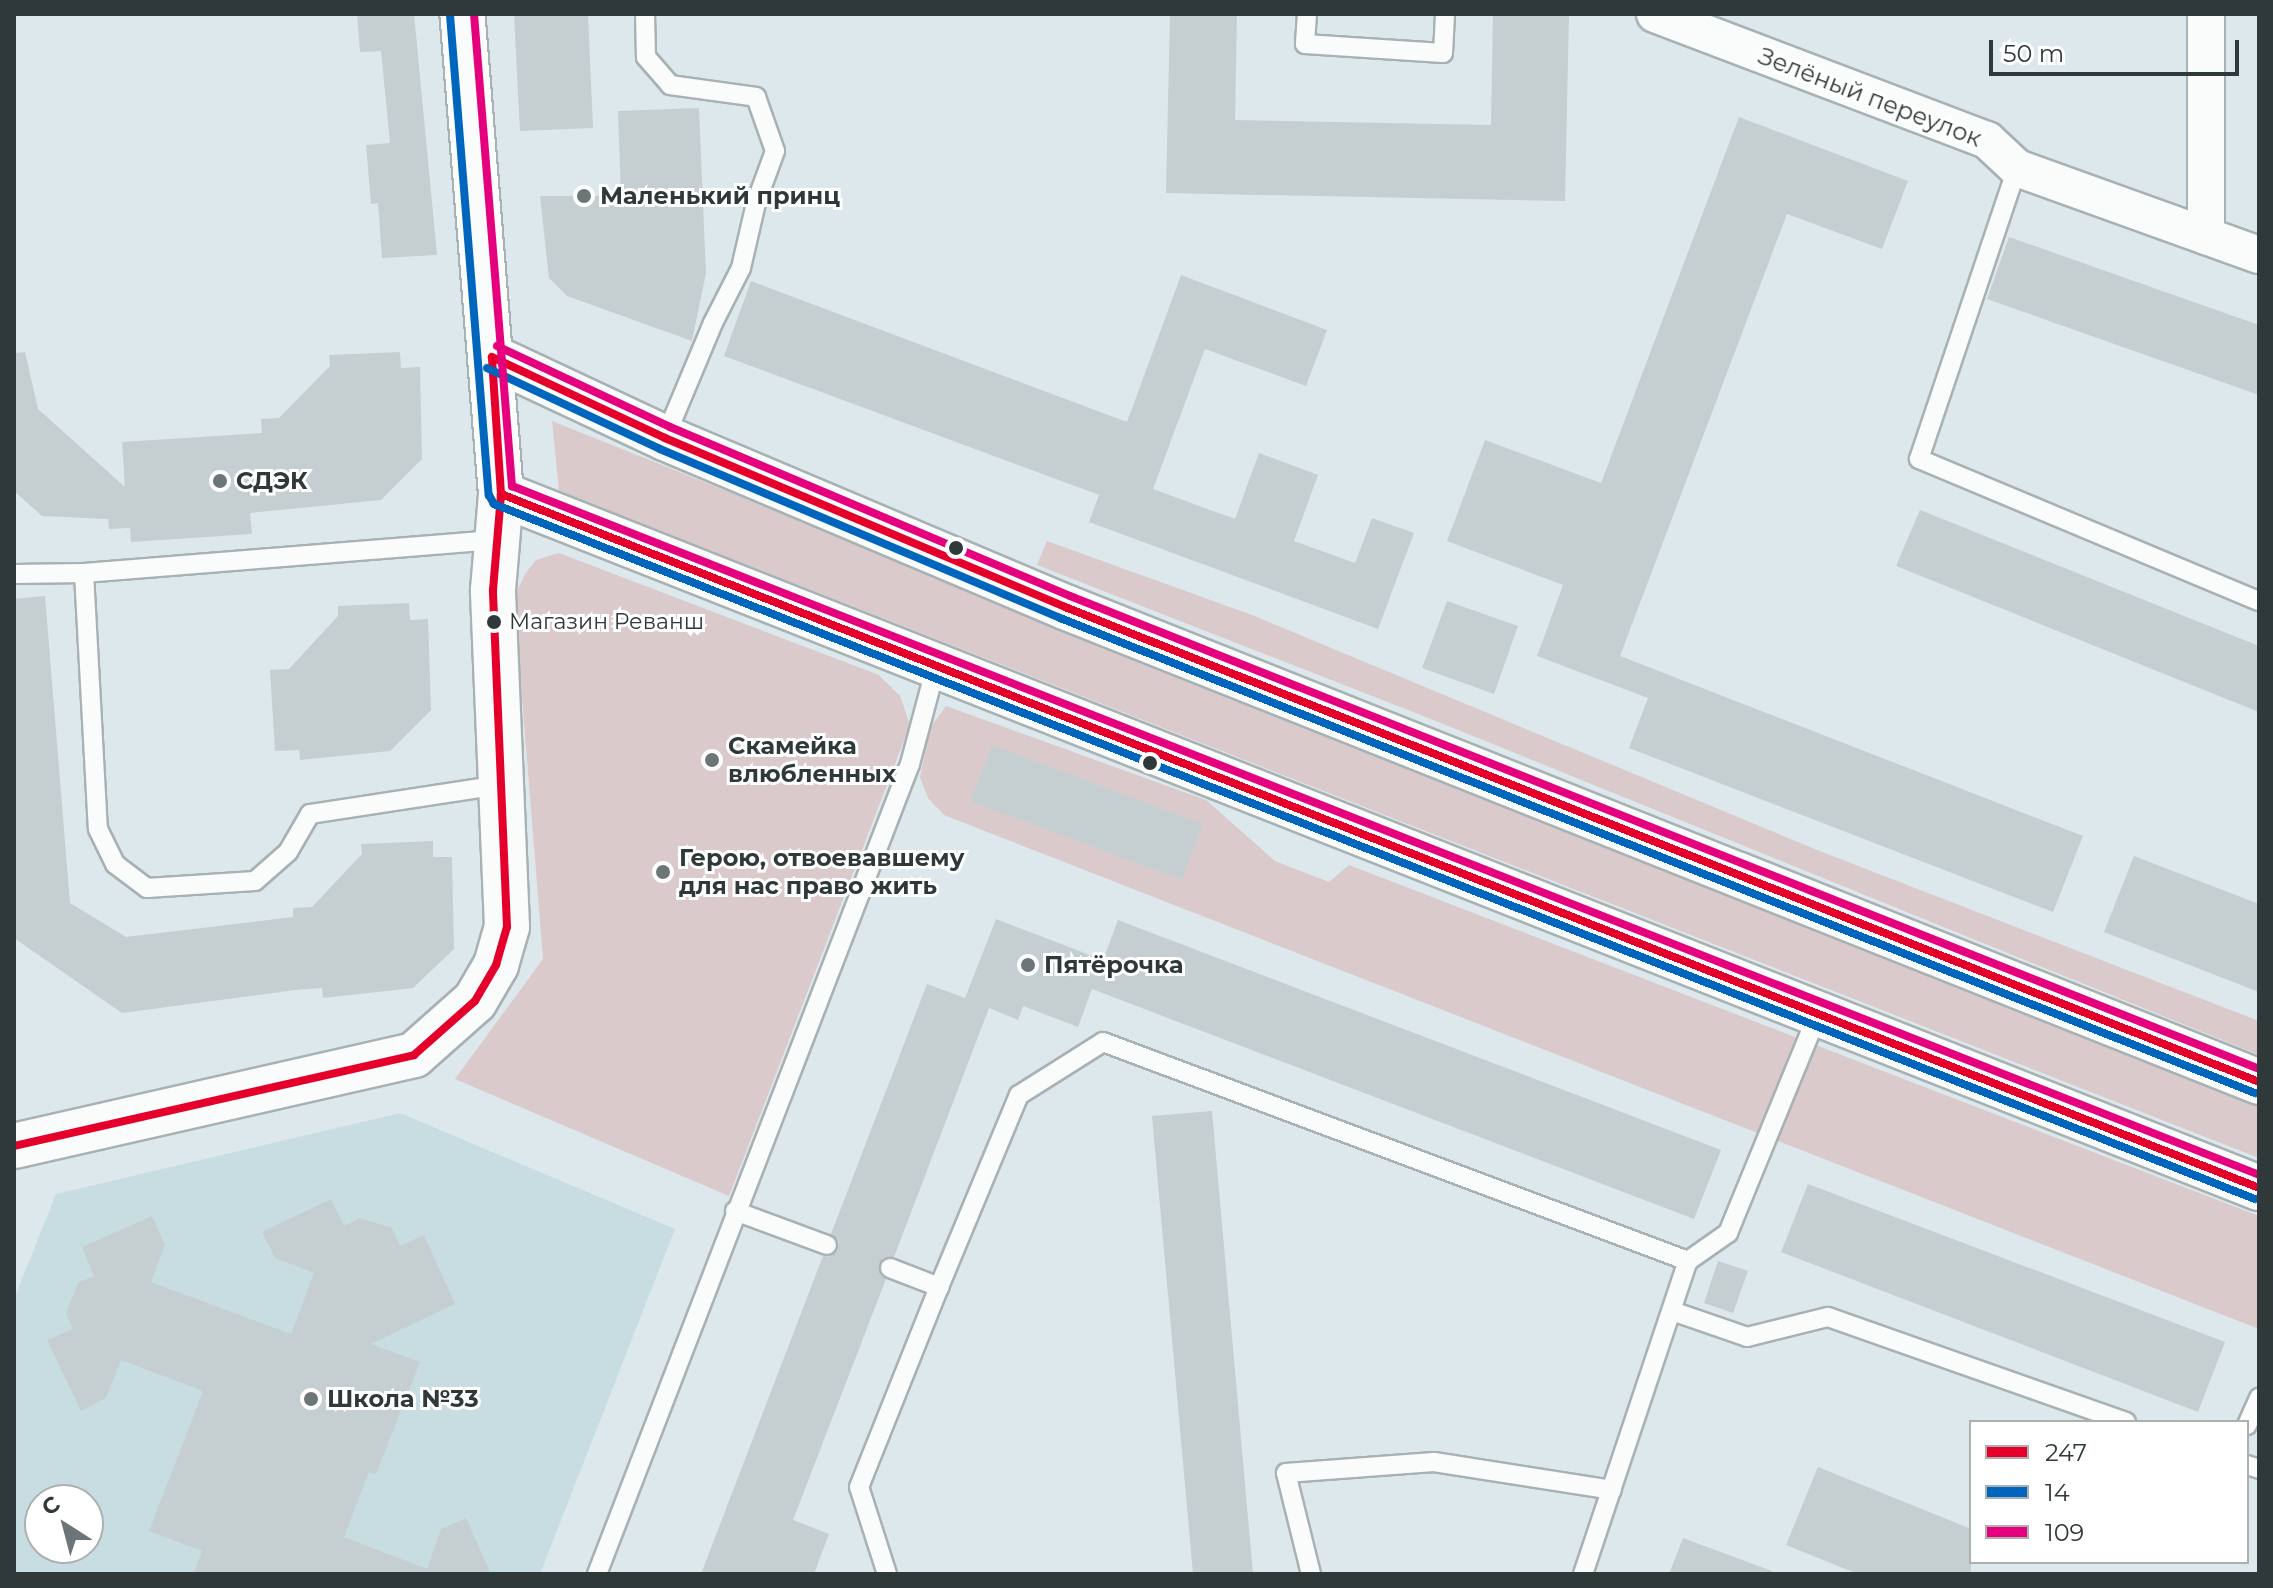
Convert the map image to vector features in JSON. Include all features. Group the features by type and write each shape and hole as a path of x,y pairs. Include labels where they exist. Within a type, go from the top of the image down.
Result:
{"main road":[{"path":"14,1146 414,1055 475,1001 496,965 507,927 493,590 501,494 462,14"},
{"path":"492,357 665,438 1065,607 2259,1082"},
{"path":"501,494 2259,1188"}],"street":[{"name":"Зелёный переулок","path":"1655,14 1987,140 2017,168 2259,255"},
{"path":"2206,14 2206,236"}],"lane":[{"path":"645,14 646,57 670,85 756,97 775,151 756,203 741,268 665,438"},
{"path":"1307,14 1305,44 1443,53 1445,14"},
{"path":"2017,168 1919,459 2259,601"},
{"path":"14,574 84,573 495,540"},
{"path":"84,573 98,829 115,864 147,888 255,881 288,852 310,814 500,785"},
{"path":"597,1574 910,764 936,666"},
{"path":"1583,1574 1688,1261 1728,1233 1818,1014"},
{"path":"887,1574 859,1487 939,1287 1019,1095 1103,1042 1688,1261"},
{"path":"735,1211 827,1245"},
{"path":"890,1268 939,1287"},
{"path":"1672,1311 1747,1337 1828,1317 2120,1420"},
{"path":"2249,1420 2259,1398"},
{"path":"1311,1574 1286,1473 1434,1462 1612,1490"}],"shaded area":[{"path":"552,421 2259,1103 2259,1158 559,491"},
{"path":"1047,541 1252,615 1817,850 2259,1021 2259,1055 1436,721 1037,565"},
{"path":"559,553 879,675 900,696 910,725 729,1196 455,1079 543,959 514,598 525,574 536,560"},
{"path":"946,706 1206,800 1275,861 1329,882 1349,865 2259,1216 2259,1329 944,815 928,798 920,777 930,728"},
{"name":"Школа №33","path":"400,1113 675,1229 540,1574 14,1574 14,1299 56,1194"}],"building":[{"path":"357,14 414,14 437,255 382,258 378,203 371,204 366,145 390,143 381,51 360,52"},
{"path":"514,14 588,14 593,128 520,131"},
{"path":"1170,14 1237,14 1235,120 1491,125 1493,14 1569,14 1565,201 1166,193"},
{"path":"699,108 706,273 692,341 567,296 549,278 540,196 621,196 618,111"},
{"path":"1739,117 1908,181 1882,249 1787,214 1620,656 2083,836 2053,912 1629,748 1648,698 1537,656 1563,585 1447,541 1485,440 1601,483"},
{"path":"2009,237 2259,325 2259,395 1987,299"},
{"path":"1181,275 1327,330 1306,386 1205,349 1153,489 1235,519 1259,453 1318,475 1294,541 1355,563 1372,518 1414,533 1378,629 1089,522 1099,495 724,356 751,281 1127,422"},
{"path":"25,352 38,409 125,487 122,442 262,433 261,419 279,418 330,366 329,355 400,352 401,368 420,367 422,459 381,500 250,513 252,534 131,542 130,528 109,529 108,519 42,516 14,491 14,353"},
{"path":"1920,510 2259,646 2259,712 1896,566"},
{"path":"45,596 70,903 126,937 293,917 293,908 312,907 362,854 361,844 433,841 433,857 452,857 454,949 413,988 323,998 322,988 296,990 122,1013 14,938 14,599"},
{"path":"1447,601 1518,626 1494,694 1422,668"},
{"path":"409,603 410,620 428,619 431,710 390,751 300,760 299,750 275,751 270,670 289,669 338,616 338,606"},
{"path":"992,745 1203,824 1182,880 970,801"},
{"path":"2134,856 2259,904 2259,992 2104,932"},
{"path":"996,919 1103,960 1118,920 1721,1150 1694,1219 1092,989 1078,1027 1023,1006 1018,1020 989,1008 894,1257 883,1258 879,1264 880,1275 886,1279 793,1520 829,1534 814,1574 701,1574 823,1256 830,1257 838,1250 839,1242 831,1234 927,984 965,998"},
{"path":"1212,1111 1253,1574 1193,1574 1152,1116"},
{"path":"1808,1184 2225,1342 2198,1412 1781,1252"},
{"path":"331,1199 344,1226 360,1218 392,1228 400,1246 424,1235 455,1304 371,1344 420,1362 376,1474 369,1472 344,1537 427,1569 441,1529 466,1518 491,1574 193,1574 202,1551 149,1531 203,1391 121,1360 106,1398 81,1411 47,1340 73,1329 66,1313 78,1283 94,1276 82,1247 152,1216 165,1245 151,1282 291,1334 314,1273 275,1258 262,1232"},
{"path":"1718,1261 1748,1271 1733,1313 1704,1303"},
{"path":"1818,1467 1969,1528 1971,1574 1858,1574 1786,1545"},
{"path":"1683,1538 1772,1571 1772,1574 1669,1574"}],"transit line":[{"name":"109","path":"474,14 512,486 2259,1175"},
{"name":"14","path":"450,15 489,495 494,504 2255,1199"},
{"name":"109","path":"497,346 670,427 1070,596 2259,1069"},
{"name":"247","path":"14,1146 414,1055 475,1001 496,965 507,927 493,590 501,494 492,357 665,438 1065,607 2259,1082"},
{"name":"14","path":"487,368 660,449 1060,618 2255,1093"},
{"name":"247","path":"501,494 2259,1188"}],"place":[{"name":"Маленький принц","path":"584,196"},
{"name":"СДЭК","path":"220,481"},
{"name":"Магазин Реванш","path":"494,622"},
{"name":"Скамейка влюбленных","path":"712,760"},
{"name":"Герою, отвоевавшему для нас право жить","path":"663,872"},
{"name":"Пятёрочка","path":"1028,965"},
{"name":"Школа №33","path":"311,1399"}]}
